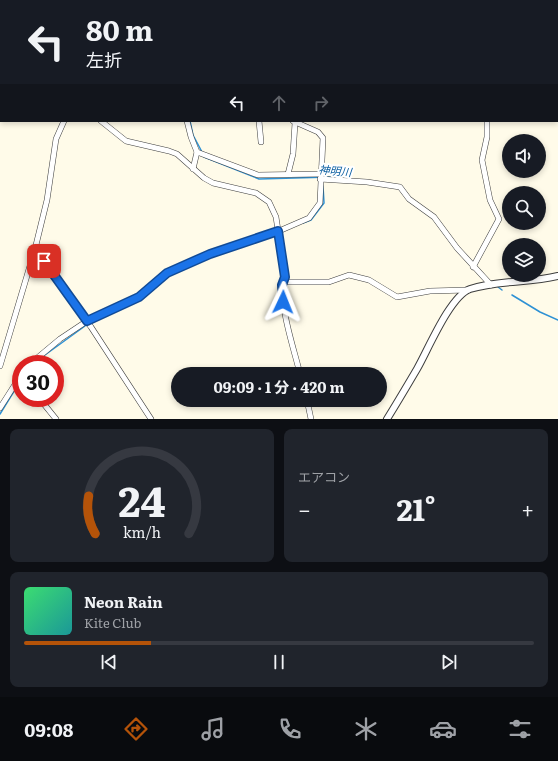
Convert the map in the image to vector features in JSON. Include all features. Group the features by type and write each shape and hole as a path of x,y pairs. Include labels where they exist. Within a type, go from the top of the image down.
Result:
{"street":[{"path":"0,366 36,249 47,200 56,139 64,122"},
{"path":"102,122 126,141 169,150 213,183 256,193 263,196 274,208 285,277 283,302 298,367"},
{"path":"187,122 191,138 198,152 253,174 320,176 400,187 409,199 434,217 457,248 491,285"},
{"path":"259,122 261,142"},
{"path":"41,355 60,339 87,321 139,297 167,273 210,254 278,231 309,218 320,202 322,134 294,122 293,154 288,174"},
{"path":"473,267 499,219 490,200 482,160 487,137 487,122"},
{"path":"193,169 198,152"},
{"path":"36,249 87,321 151,419"},
{"path":"284,282 329,282 349,275 369,280 397,297 430,291 468,290 491,285 545,280 558,276"},
{"path":"387,419 449,310 468,290"},
{"path":"0,408 12,389"},
{"path":"46,407 56,419"},
{"path":"308,407 311,419"}],"waterway":[{"name":"神明川","path":"190,122 193,135 202,152"},
{"name":"神明川","path":"204,157 259,179 330,177"},
{"path":"303,223 311,220 324,203 323,186"},
{"path":"214,255 275,235"},
{"name":"神明川","path":"498,287 502,290"},
{"name":"神明川","path":"512,295 540,312 558,320"},
{"path":"103,316 139,300"},
{"path":"45,355 85,326"},
{"path":"0,414 12,394"}],"route":[{"path":"44,261 87,321 131,302 167,273 210,254 278,231 285,277 282,285 283,302"}]}
